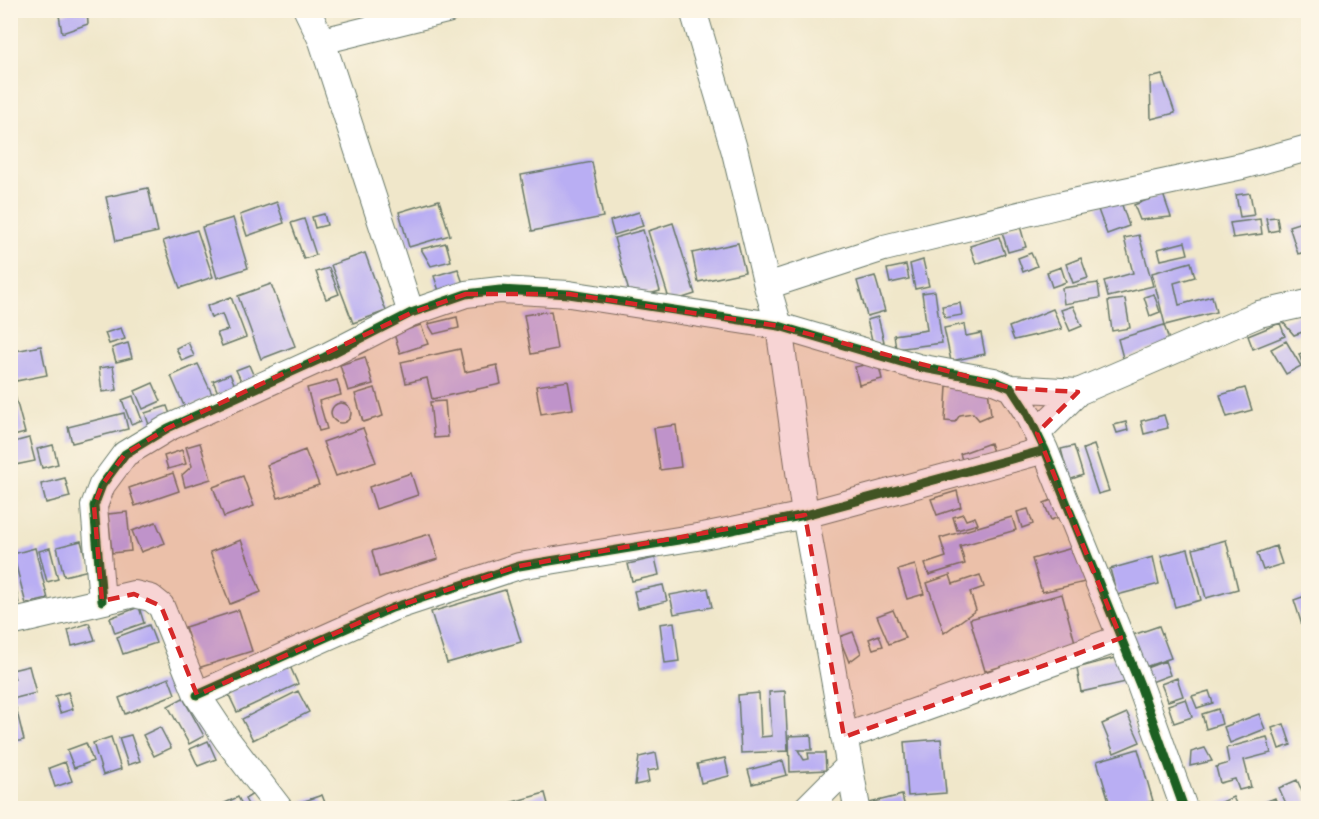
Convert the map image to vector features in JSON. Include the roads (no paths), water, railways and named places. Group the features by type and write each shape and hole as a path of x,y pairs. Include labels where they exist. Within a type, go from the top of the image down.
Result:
{"street":[{"path":"307,10 322,41 411,313"},
{"path":"322,41 447,10"},
{"path":"693,10 735,152 767,286 779,326 806,515 857,808"},
{"path":"767,286 801,277 884,248 1064,204 1242,166 1308,148"},
{"path":"102,601 94,506 102,484 125,454 168,428 325,357 411,313 466,294 500,290 569,294 779,326 918,367 994,381 1011,388 1077,392 1259,314 1308,303"},
{"path":"1011,388 1026,411 1041,442 1121,638 1184,808"},
{"path":"197,694 392,608 519,566 703,536 806,515 1041,442 1077,392"},
{"path":"10,623 134,594 151,598 162,606 197,694 227,740 279,808"},
{"path":"844,736 1121,638"},
{"path":"807,808 849,766"}]}
